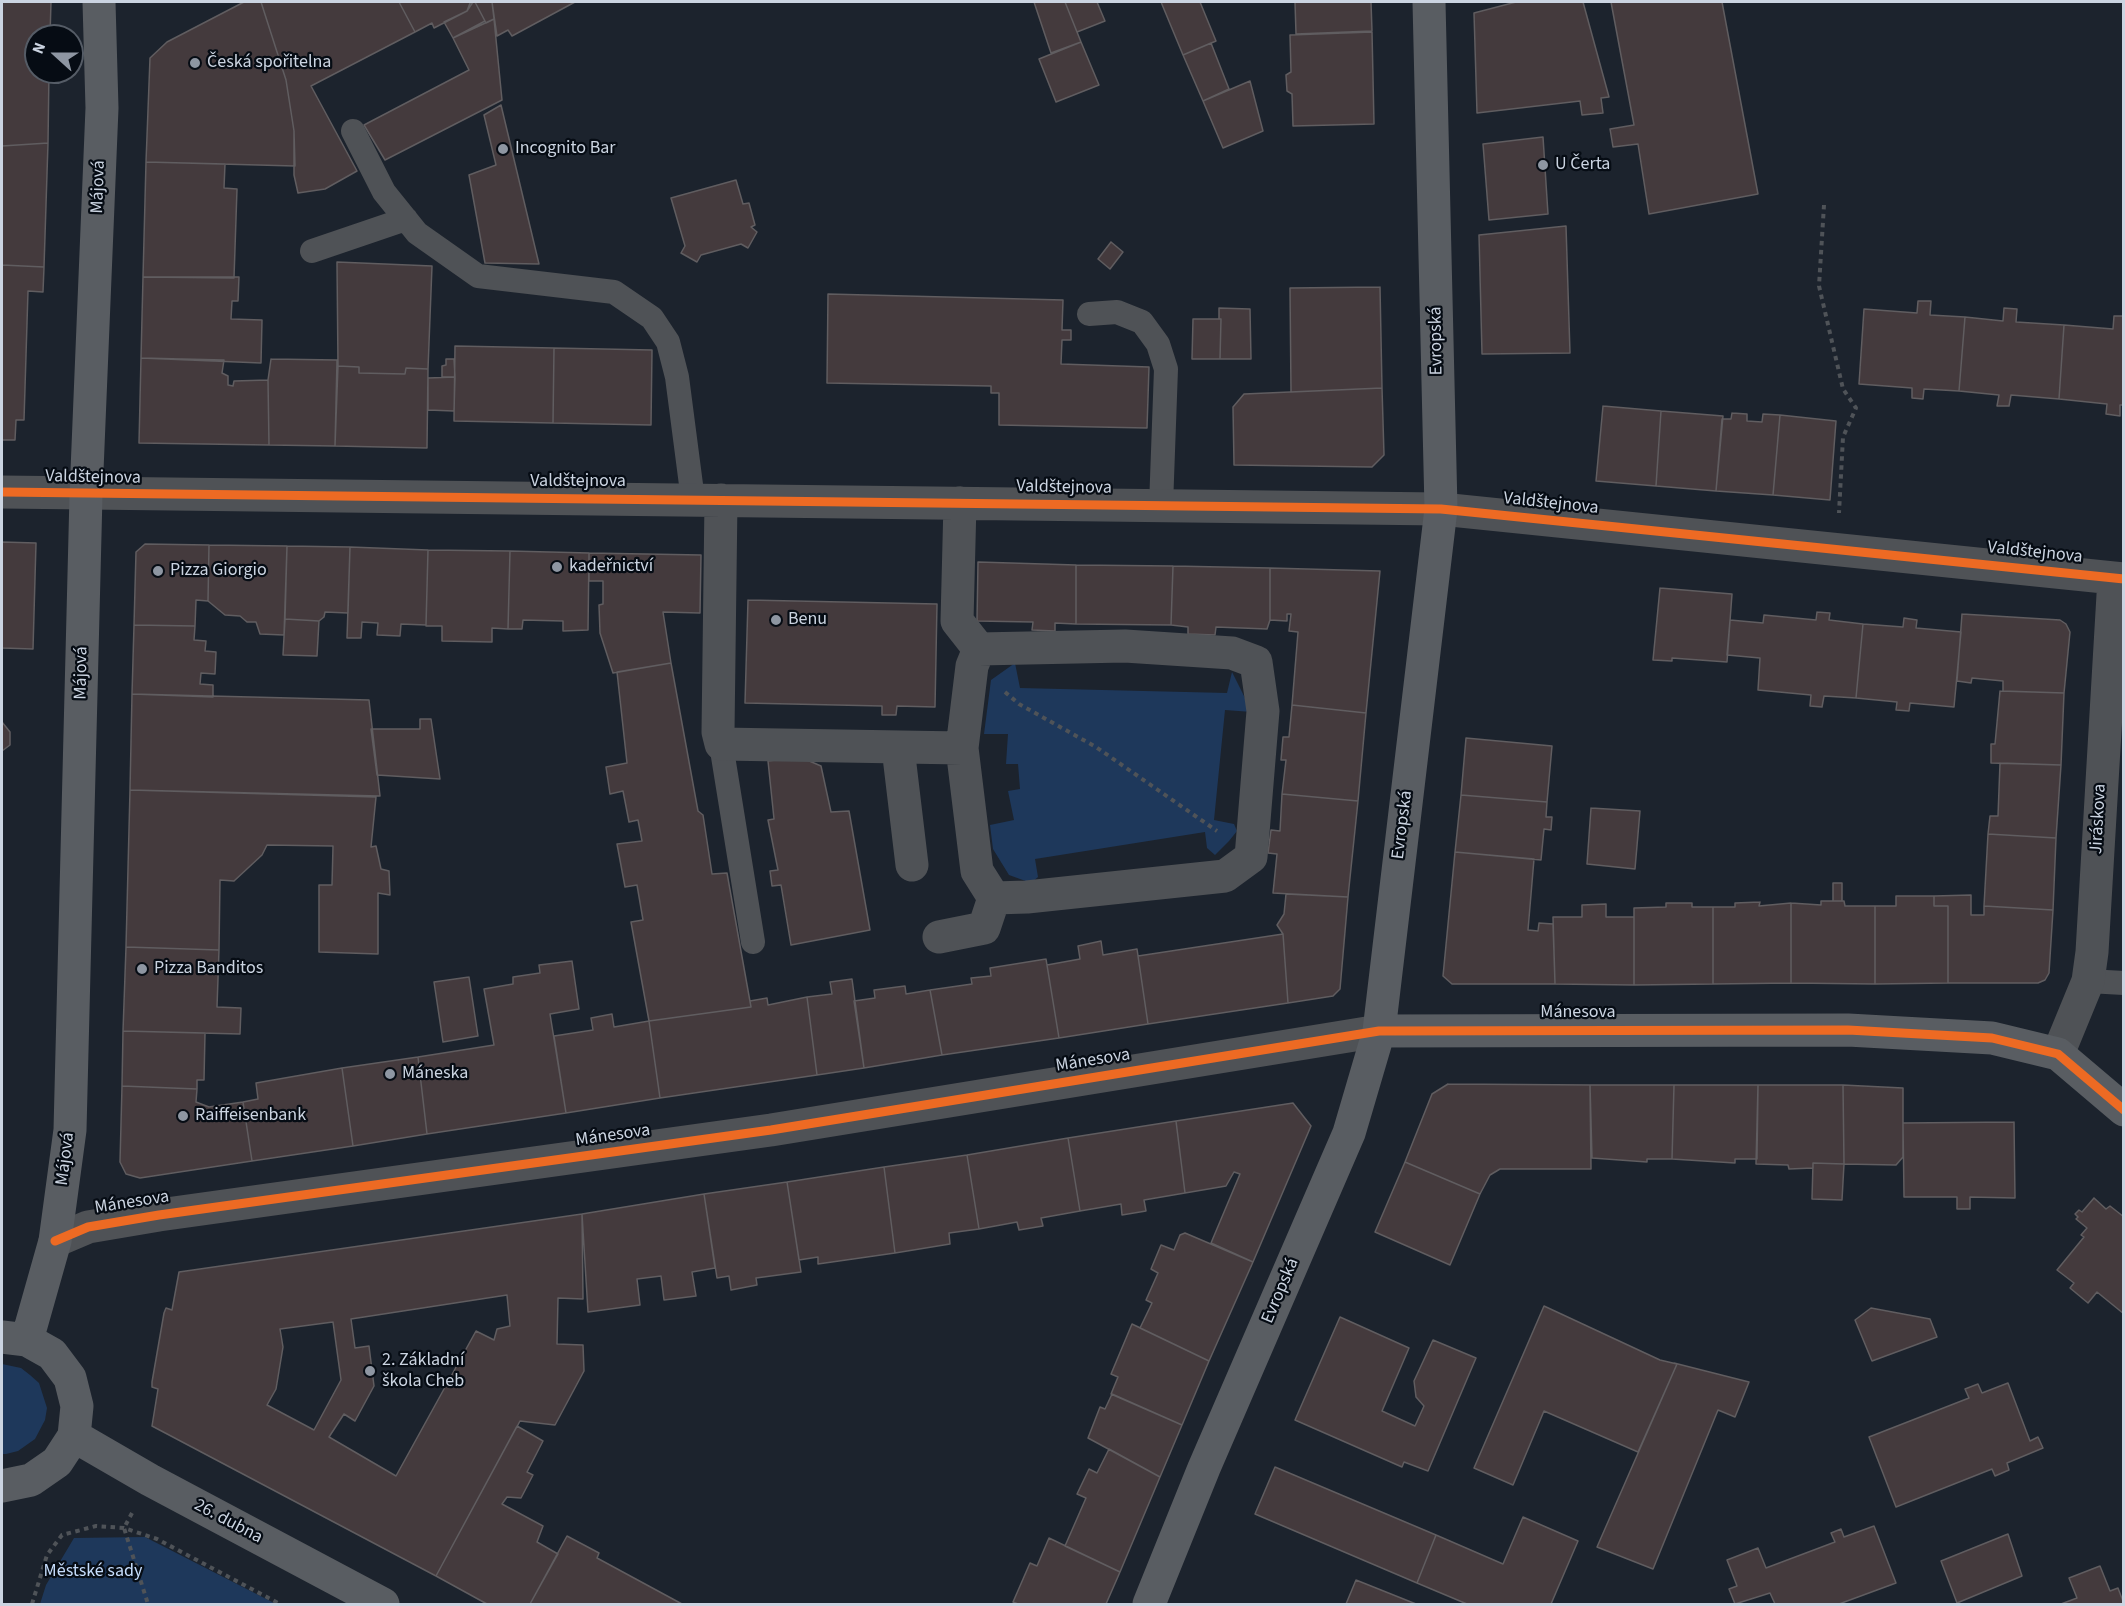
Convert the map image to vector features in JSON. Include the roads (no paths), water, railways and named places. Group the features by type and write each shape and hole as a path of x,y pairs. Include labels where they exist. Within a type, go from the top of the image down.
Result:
{"street":[{"name":"Májová","path":"14,1338 55,1241 70,1130 86,495 102,108 99,2"},
{"name":"Evropská","path":"1149,1605 1204,1468 1349,1133 1379,1031 1441,509 1429,2"},
{"name":"Valdštejnova","path":"2,492 86,495 1441,509 2119,578"},
{"path":"707,500 718,732 721,744 962,748"},
{"path":"960,503 957,621 975,658 962,748 977,871 994,898"},
{"name":"Jiráskova","path":"2058,1054 2088,981 2119,578"},
{"path":"975,658 1125,646 1232,653 1256,662 1263,711 1251,857 1225,876 1027,897 994,898"},
{"path":"898,748 912,865"},
{"path":"939,937 984,928 994,898"},
{"name":"Mánesova","path":"55,1241 88,1227 159,1215 771,1130 1379,1031 1848,1030 1992,1038 2058,1054 2124,1110"},
{"path":"2,1486 31,1480 57,1462 74,1436 77,1406 70,1378 52,1354 14,1338"},
{"name":"26. dubna","path":"74,1436 150,1480 383,1605"}],"lane":[{"path":"353,131 384,192 417,232 478,276 614,292 652,318 668,342 707,500"},
{"path":"312,251 406,219"},
{"path":"1089,314 1117,312 1142,322 1158,344 1166,369 1161,506"},
{"path":"721,744 753,942"},
{"path":"2088,981 2124,983"}],"place":[{"name":"Česká spořitelna","path":"195,63"},
{"name":"Incognito Bar","path":"503,149"},
{"name":"U Čerta","path":"1543,165"},
{"name":"kadeřnictví","path":"557,567"},
{"name":"Pizza Giorgio","path":"158,571"},
{"name":"Benu","path":"776,620"},
{"name":"Pizza Banditos","path":"142,969"},
{"name":"Máneska","path":"390,1074"},
{"name":"Raiffeisenbank","path":"183,1116"},
{"name":"2. Základní škola Cheb","path":"370,1371"}],"park label":[{"name":"Městské sady","path":"93,1572"}]}
